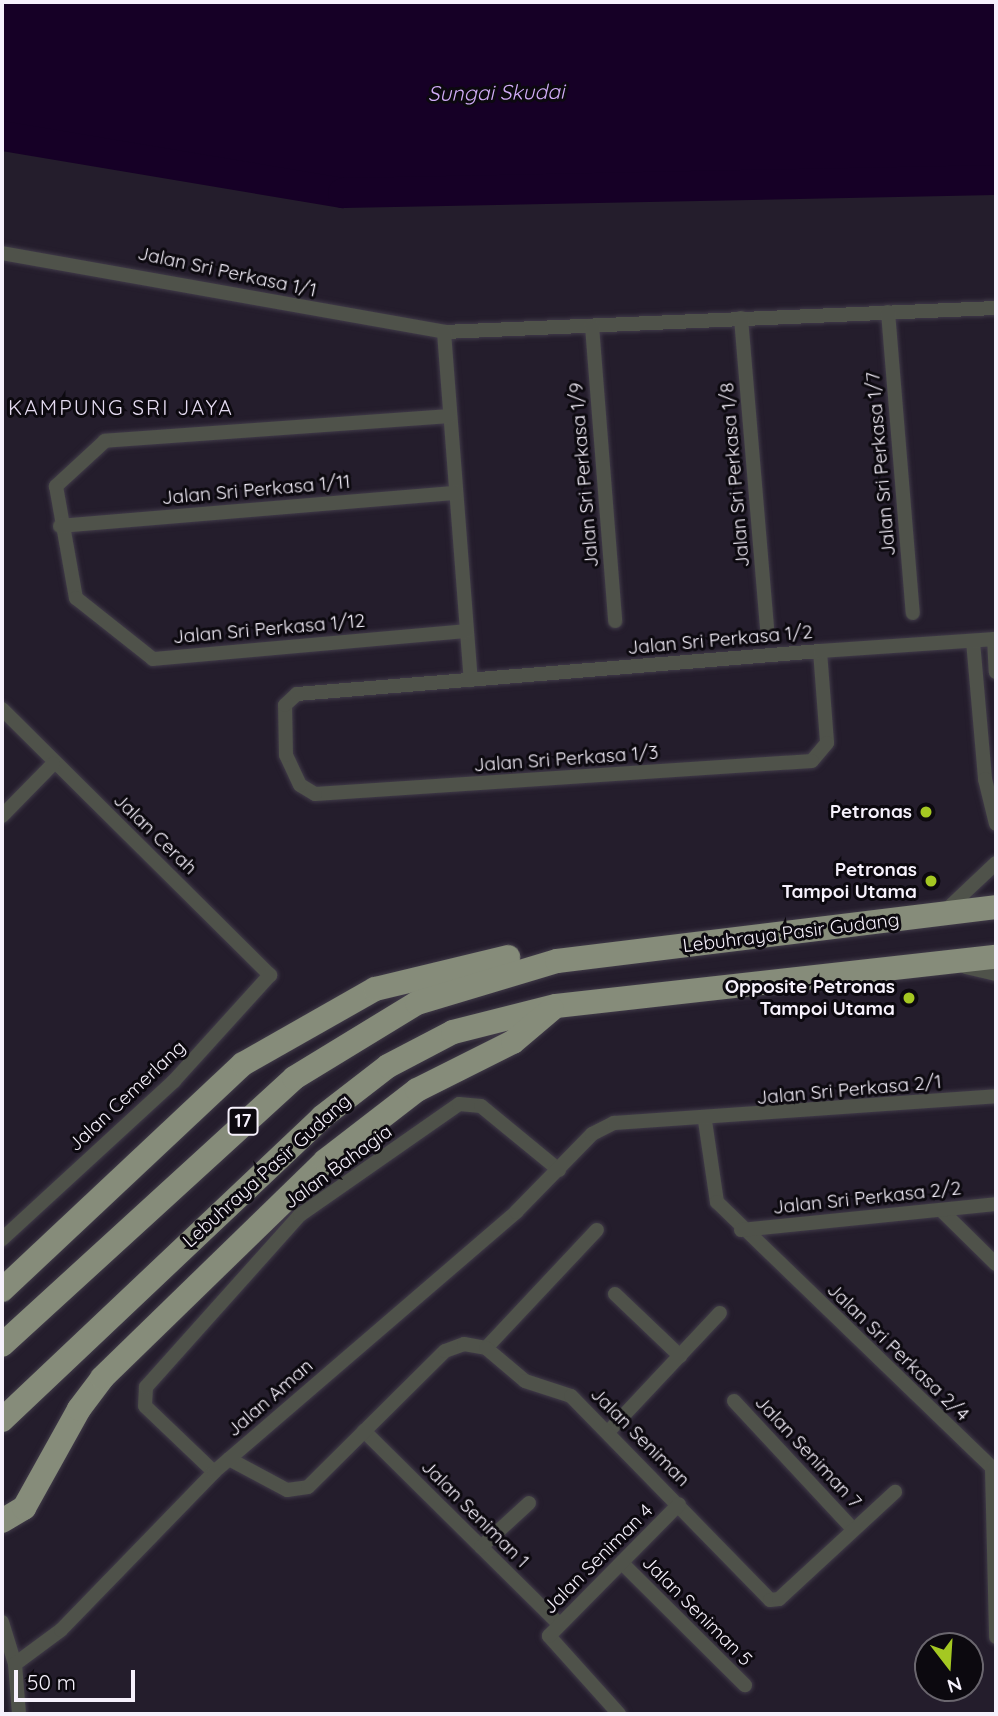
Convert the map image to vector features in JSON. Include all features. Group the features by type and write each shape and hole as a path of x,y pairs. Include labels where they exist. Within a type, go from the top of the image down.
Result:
{"highway":[{"name":"Lebuhraya Pasir Gudang","path":"2,1345 294,1078 417,1003 557,961 996,907"},
{"path":"2,1290 243,1064 325,1013 375,989 463,965 512,956 557,961"},
{"name":"Lebuhraya Pasir Gudang","path":"2,1420 254,1177 388,1066 453,1032 556,1006 996,957"},
{"path":"2,1521 24,1508 102,1378 325,1161 417,1090 513,1042 556,1006"}],"street":[{"name":"Jalan Sri Perkasa 1/1","path":"2,253 443,332 996,308"},
{"name":"Jalan Sri Perkasa 1/7","path":"888,312 912,613"},
{"name":"Jalan Sri Perkasa 1/8","path":"741,318 767,628"},
{"name":"Jalan Sri Perkasa 1/9","path":"592,326 615,621"},
{"path":"443,332 471,680"},
{"name":"Jalan Sri Perkasa 1/12","path":"450,416 105,441 56,486 60,526 76,597 153,659 467,631"},
{"name":"Jalan Sri Perkasa 1/11","path":"60,526 456,493"},
{"path":"995,639 996,673"},
{"name":"Jalan Sri Perkasa 1/2","path":"288,698 471,680 995,639"},
{"path":"973,641 985,779 996,824"},
{"name":"Jalan Sri Perkasa 1/3","path":"288,698 286,755 300,785 316,794 812,761 827,743 820,651"},
{"name":"Jalan Cerah","path":"2,709 54,764 271,975"},
{"path":"2,816 54,764"},
{"path":"942,914 996,863"},
{"path":"951,961 996,972"},
{"name":"Jalan Cemerlang","path":"2,1239 174,1081 271,975"},
{"name":"Jalan Sri Perkasa 2/1","path":"592,1134 614,1123 705,1121 996,1096"},
{"name":"Jalan Bahagia","path":"214,1472 142,1397 300,1215 459,1104 481,1106 559,1170"},
{"name":"Jalan Sri Perkasa 2/4","path":"705,1121 717,1202 741,1230 994,1469 996,1637"},
{"name":"Jalan Aman","path":"15,1664 61,1630 214,1472 559,1170 592,1134"},
{"name":"Jalan Sri Perkasa 2/2","path":"741,1230 996,1203"},
{"path":"941,1210 996,1264"},
{"path":"229,1459 298,1491 364,1431 445,1350 464,1344 486,1348 597,1230"},
{"path":"615,1294 680,1356"},
{"path":"609,1431 720,1313"},
{"name":"Jalan Seniman","path":"486,1348 525,1381 572,1396 775,1601 895,1492"},
{"name":"Jalan Seniman 7","path":"734,1401 853,1529"},
{"name":"Jalan Seniman 1","path":"364,1431 559,1624"},
{"path":"481,1547 529,1503"},
{"name":"Jalan Seniman 4","path":"619,1714 549,1642 559,1624 622,1564 679,1504"},
{"name":"Jalan Seniman 5","path":"622,1564 745,1685"},
{"path":"2,1622 15,1664 19,1714"}],"water":[{"name":"Sungai Skudai","path":"2,2 996,2 996,180 343,193 2,136"}],"waterway":[{"path":"2,136 343,193 996,180"}],"place":[{"name":"Petronas","path":"926,812"},
{"name":"Petronas Tampoi Utama","path":"931,881"},
{"name":"Opposite Petronas Tampoi Utama","path":"909,998"}],"district":[{"name":"KAMPUNG SRI JAYA","path":"121,407"}]}
